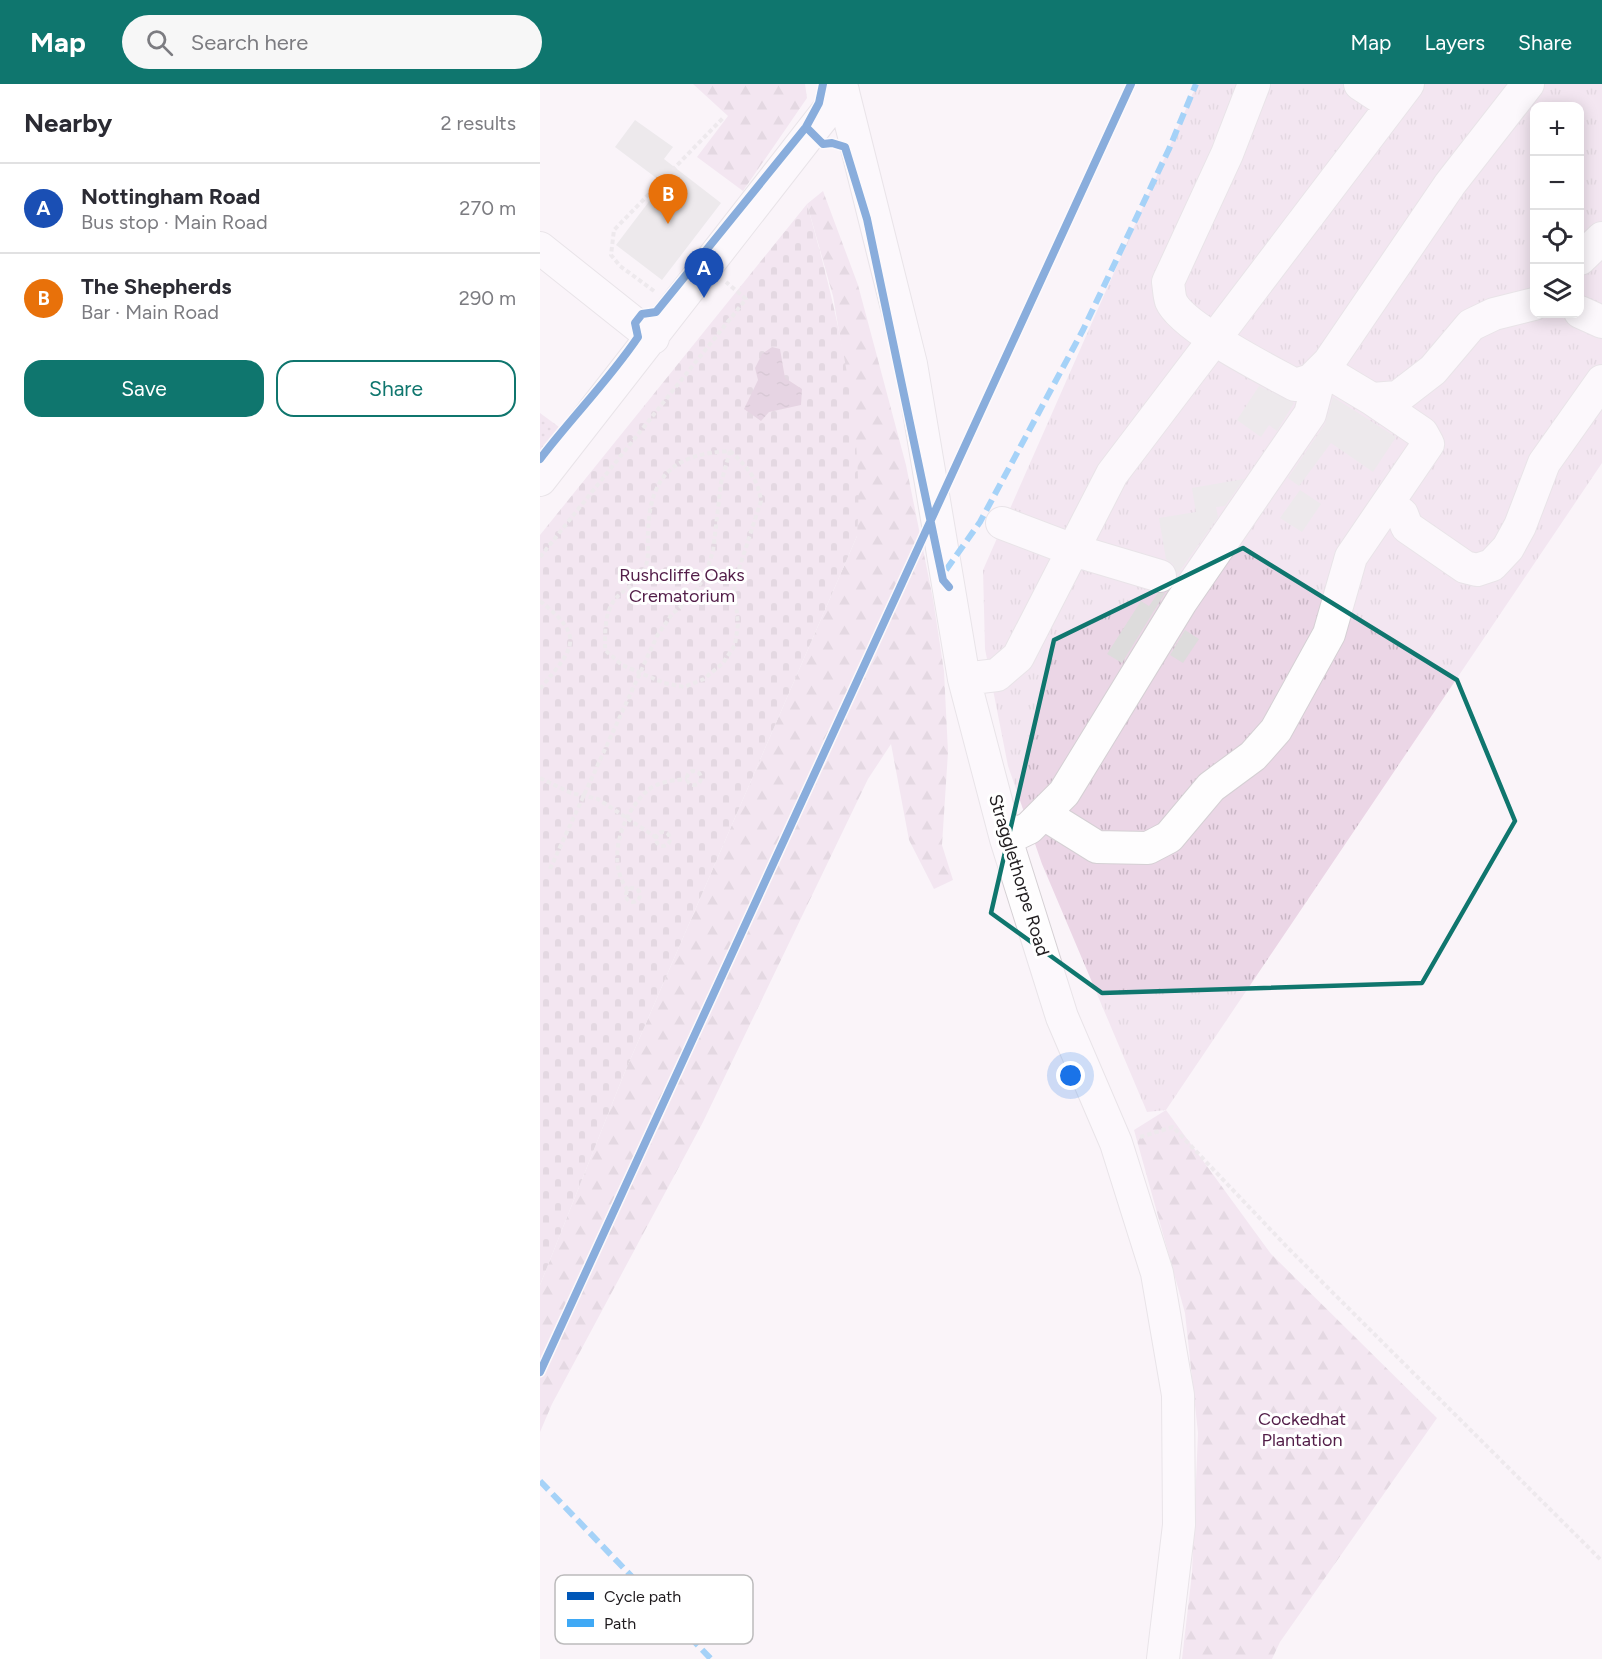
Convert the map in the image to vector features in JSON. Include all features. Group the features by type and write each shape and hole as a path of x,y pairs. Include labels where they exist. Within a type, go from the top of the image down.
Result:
{"street":[{"path":"1254,84 1227,154 1168,282 1172,302 1187,319 1215,339 1295,385 1311,380 1322,369 1450,184 1528,84"},
{"path":"964,679 997,675 1018,657 1113,474 1400,94 1360,84"},
{"path":"540,480 653,338 842,87"},
{"name":"Stragglethorpe Road","path":"842,87 911,364 964,679 1006,839 1062,1017 1116,1143 1157,1273 1178,1395 1179,1525 1163,1659"},
{"path":"1584,255 1602,238"},
{"path":"540,248 653,338"},
{"path":"1372,399 1398,397 1414,387 1433,370 1472,325 1494,314 1530,304"},
{"path":"1584,314 1602,322"},
{"path":"1044,814 1097,848 1148,848 1169,837 1211,787 1253,756 1276,730 1329,634 1351,557 1428,444 1422,433 1322,369"},
{"path":"1006,839 1029,828 1064,793 1181,602 1310,414 1322,369"},
{"path":"1388,503 1402,514 1407,527 1465,567 1477,570 1492,566 1508,548 1520,526 1544,463 1602,381"},
{"path":"1002,523 1073,550 1160,576"}],"path":[{"path":"660,295 620,266 611,255 614,230 723,118"},
{"path":"540,557 746,299 741,295"},
{"path":"550,869 639,672 672,614 691,598 705,576 713,551 721,483 730,451"},
{"path":"730,451 749,468 759,488 761,501 734,584 738,624 735,645 723,663 704,679 684,687 664,683 639,672 613,659 605,650 605,634 609,611 615,598 632,585 644,570 648,556 652,497 661,476 675,465 695,456 730,451"},
{"path":"540,601 562,618 571,633 570,645 562,663 540,689"},
{"path":"540,778 598,799 627,816 657,838"},
{"path":"628,890 618,868 618,850 627,816 648,790 660,784 687,779"},
{"path":"1116,1143 1173,1127 1297,1257 1602,1561"}],"highlighted area":[{"path":"1243,548 1457,680 1515,821 1422,983 1102,993 991,913 1054,640"}],"green space":[{"path":"693,84 805,84 807,98 743,191 697,157 728,116"},
{"path":"1197,84 1602,84 1602,463 1166,1110 1147,1112 1042,864 1008,766 985,649 983,570"},
{"path":"823,191 858,285 906,465 933,599 944,671 948,752 942,845 953,880 934,889 909,840 891,744 868,779 703,1122 552,1404 540,1432 540,1285 624,1074 857,536 848,385 833,296 807,204"},
{"name":"Rushcliffe Oaks Crematorium","path":"807,204 829,285 853,410 857,452 857,536 624,1074 540,1285 540,535"},
{"path":"540,413 559,427 540,451"},
{"name":"Cockedhat Plantation","path":"1166,1110 1271,1254 1437,1418 1280,1642 1272,1659 1182,1659 1192,1573 1198,1433 1185,1313 1134,1130"}],"water":[{"path":"772,347 780,349 785,378 802,389 801,405 769,412 761,421 744,409 758,380 755,368 762,354"}],"building":[{"path":"635,120 673,147 664,159 721,203 662,280 616,245 663,183 615,147"},
{"path":"1259,386 1294,403 1277,431 1269,425 1261,437 1237,420"},
{"path":"1333,397 1396,437 1373,472 1331,443 1299,486 1288,478 1325,424"},
{"path":"1244,479 1225,506 1216,507 1218,517 1177,575 1173,564 1166,559 1159,518 1196,512 1192,488"},
{"path":"1300,490 1321,504 1302,532 1280,518"},
{"path":"1158,593 1165,593 1122,663 1107,654 1141,601 1149,606"},
{"path":"1185,630 1199,639 1183,663 1170,655"}],"marked path":[{"path":"946,570 980,522 1083,330 1169,149 1196,84"},
{"path":"540,1481 630,1575"},
{"path":"697,1644 711,1659"}],"cycle path":[{"path":"540,459 638,337 635,323 642,314 656,312 806,127 819,103 823,84"},
{"path":"540,1372 1131,84"},
{"path":"806,127 823,144 832,143 845,147 867,219 943,580 949,587"}],"place":[{"name":"The Shepherds","path":"668,224"},
{"name":"Nottingham Road","path":"704,298"}]}
